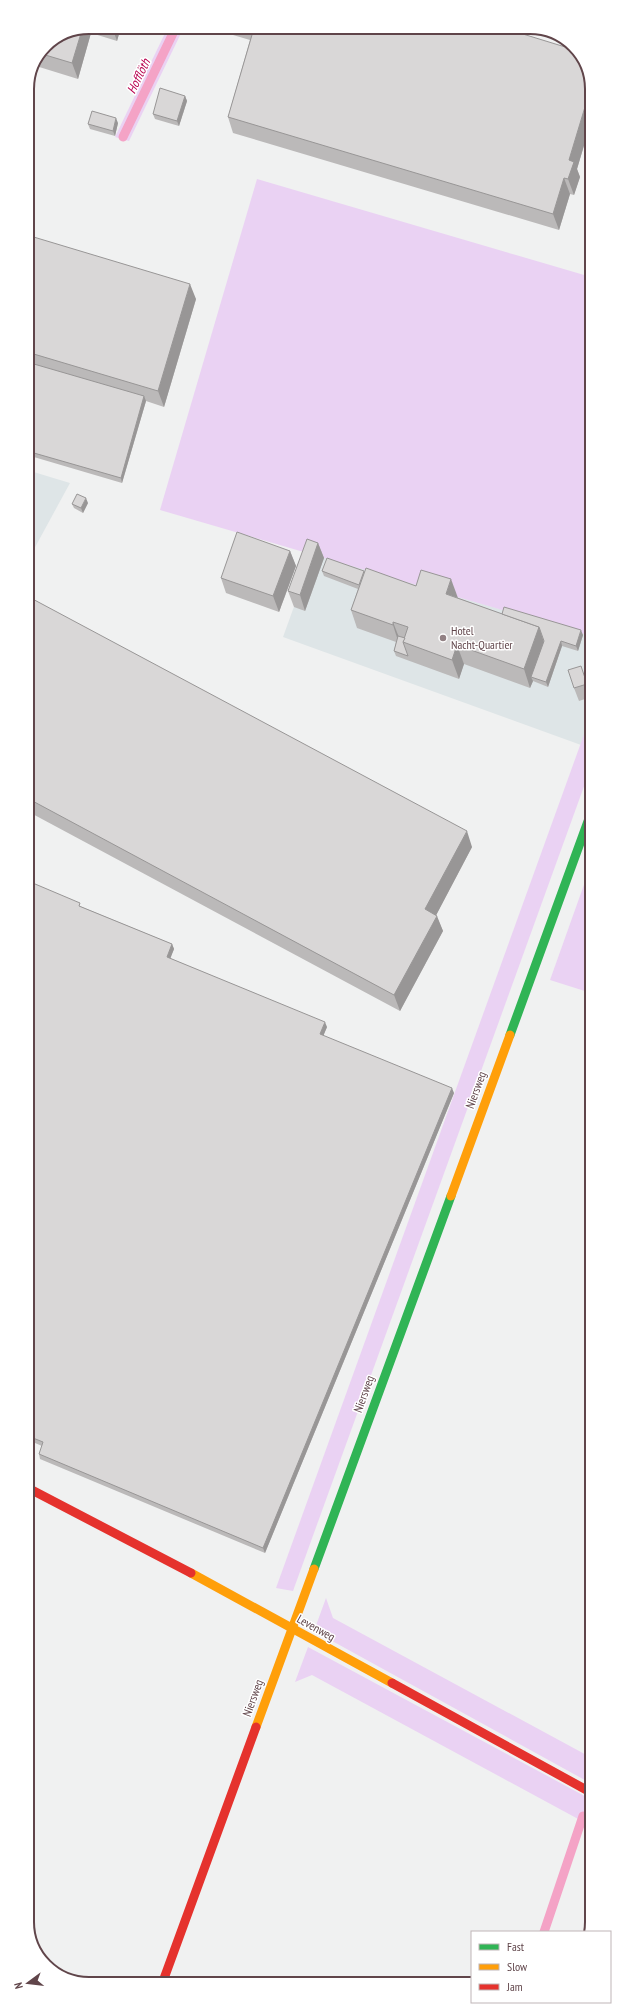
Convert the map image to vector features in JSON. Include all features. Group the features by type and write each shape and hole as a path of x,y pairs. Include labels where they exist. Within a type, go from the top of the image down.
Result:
{"street":[{"name":"Niersweg","path":"165,1977 585,830"},
{"name":"Levenweg","path":"34,1491 168,1560 585,1789"}],"shaded area":[{"path":"165,34 181,34 129,141 115,137"},
{"path":"257,179 585,275 585,634 160,510"},
{"path":"34,472 70,483 34,549"},
{"path":"313,554 585,634 585,733 581,745 283,637"},
{"path":"585,732 585,784 293,1591 276,1588"},
{"path":"585,882 585,991 550,980"},
{"path":"326,1598 333,1618 585,1754 585,1780 314,1631"},
{"path":"308,1647 585,1796 585,1822 546,1931 542,1931 580,1820 312,1675 295,1682"}],"building":[{"path":"252,34 523,34 565,47 576,58 585,82 585,107 569,160 574,162 568,179 564,178 553,214 228,117"},
{"path":"81,35 72,63 46,55 58,43 68,38"},
{"path":"160,88 185,96 177,121 153,114"},
{"path":"92,111 116,118 113,131 88,124"},
{"path":"34,237 190,284 158,391 34,354"},
{"path":"34,364 144,396 121,478 34,453"},
{"path":"77,494 86,498 81,508 72,504"},
{"path":"237,532 290,551 273,596 221,578"},
{"path":"307,539 318,543 300,595 288,591"},
{"path":"327,558 364,571 359,585 322,571"},
{"path":"366,568 416,586 421,570 451,579 446,594 539,627 524,669 457,645 452,660 403,642 408,627 393,622 393,625 351,610"},
{"path":"34,600 467,831 425,909 437,916 394,995 34,802"},
{"path":"504,607 581,630 576,646 561,641 546,682 531,677 544,641 539,627 502,614"},
{"path":"398,636 405,638 403,642 408,656 394,651"},
{"path":"581,666 585,678 585,685 574,688 568,670"},
{"path":"34,884 80,903 79,906 172,944 167,957 325,1022 320,1034 452,1088 263,1548 39,1454 43,1442 34,1438"}],"waterway":[{"name":"Hofflöth","path":"123,137 173,34"},
{"path":"544,1931 583,1816 585,1817"}],"traffic: fast":[{"path":"510,1035 585,829"},
{"path":"314,1569 451,1196"}],"traffic: slow":[{"path":"451,1196 510,1035"},
{"path":"256,1727 314,1569"},
{"path":"191,1573 392,1683"}],"traffic: jam":[{"path":"34,1491 191,1573"},
{"path":"392,1683 585,1789"},
{"path":"165,1977 256,1727"}],"place":[{"name":"Hotel Nacht-Quartier","path":"443,638"}]}
